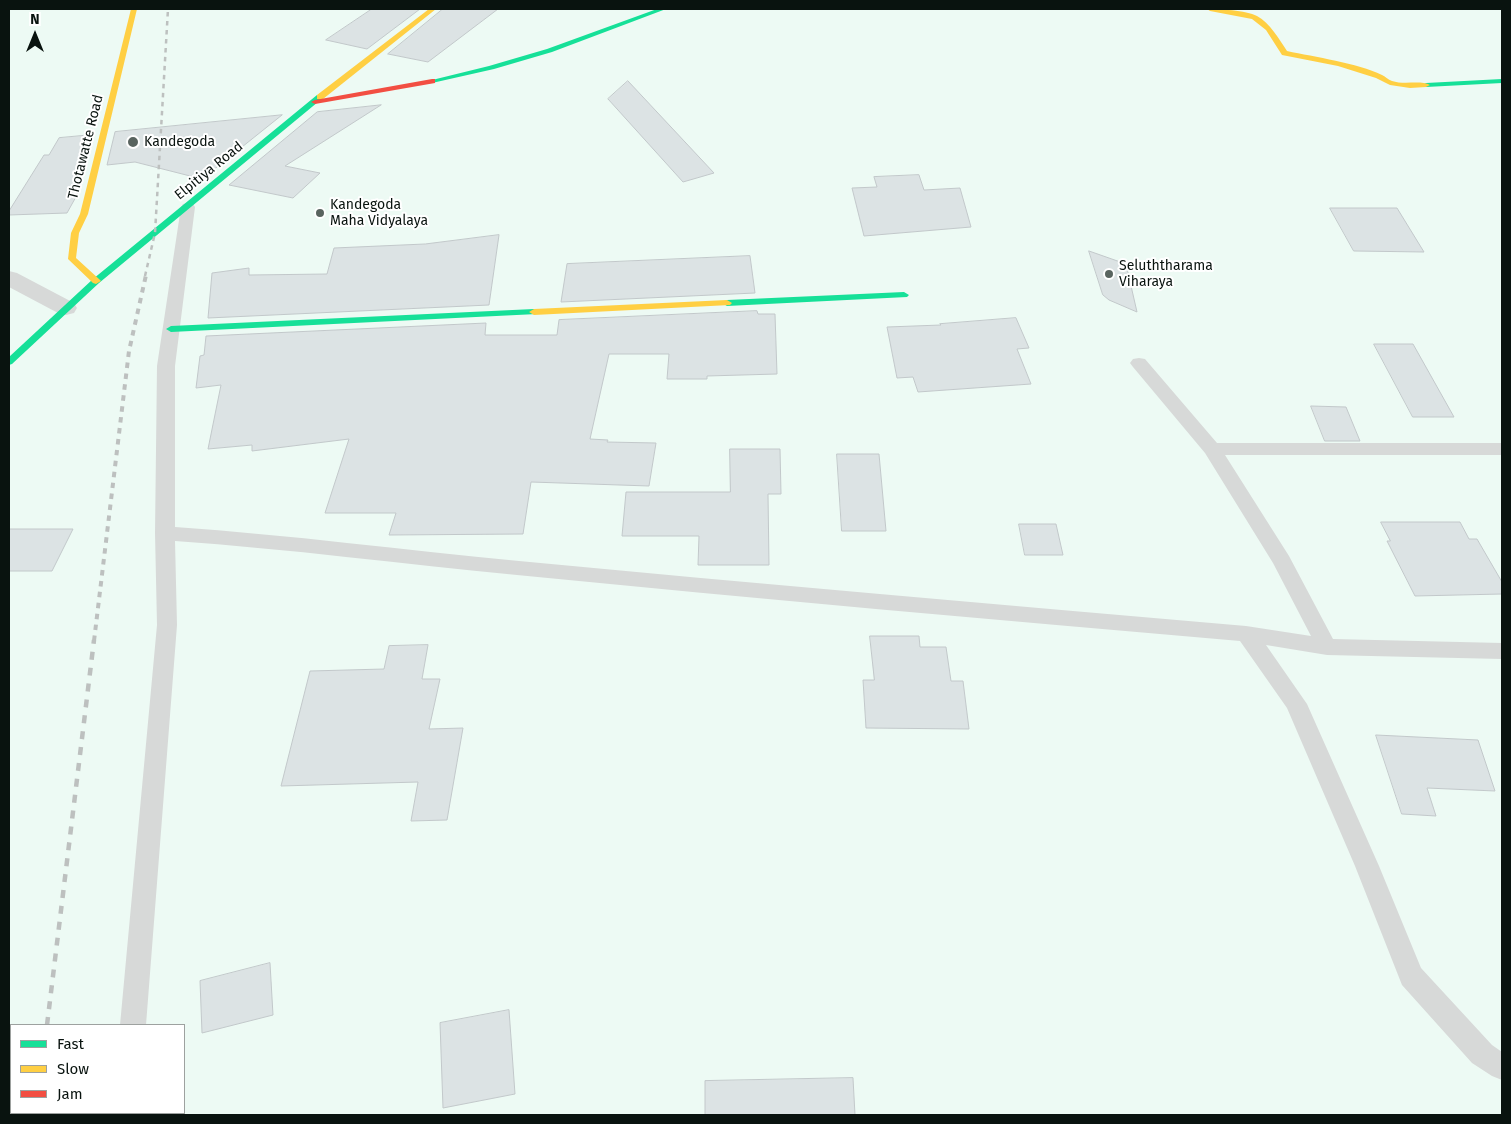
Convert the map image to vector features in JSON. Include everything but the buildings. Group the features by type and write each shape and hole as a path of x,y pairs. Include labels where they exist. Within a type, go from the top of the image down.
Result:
{"street":[{"name":"Thotawatte Road","path":"96,281 72,259 74,233 84,214 134,9"},
{"name":"Elpitiya Road","path":"9,362 96,281 315,102 433,9"},
{"path":"315,102 465,74 576,42 663,9"},
{"path":"1210,9 1254,17 1268,29 1285,53 1339,64 1379,76 1390,82 1410,86 1502,81"},
{"path":"9,278 66,308"},
{"path":"171,329 904,295"}],"lane":[{"path":"133,1024 167,625 165,532 166,366 188,207"},
{"path":"1139,363 1212,449 1282,561 1327,647"},
{"path":"1212,449 1502,449"},
{"path":"165,532 524,569 1246,634 1327,647 1502,651"},
{"path":"1246,634 1296,704 1367,866 1410,976 1482,1054 1502,1067"}],"railway":[{"path":"145,276 155,233 168,9"},
{"path":"94,641 129,351 146,275"},
{"path":"47,1024 94,640"}],"traffic: fast":[{"path":"432,81 520,60 578,41 663,9"},
{"path":"1426,85 1502,81"},
{"path":"9,362 96,281 320,97"},
{"path":"727,303 904,295"},
{"path":"171,329 534,312"}],"traffic: slow":[{"path":"96,281 72,259 75,233 84,214 134,9"},
{"path":"320,97 433,9"},
{"path":"1210,9 1254,17 1268,29 1285,53 1339,64 1379,76 1390,83 1410,86 1426,85"},
{"path":"534,312 727,303"}],"traffic: jam":[{"path":"315,102 432,81"}],"place":[{"name":"Kandegoda","path":"133,142"},
{"name":"Kandegoda Maha Vidyalaya","path":"320,213"},
{"name":"Seluththarama Viharaya","path":"1109,274"}]}
